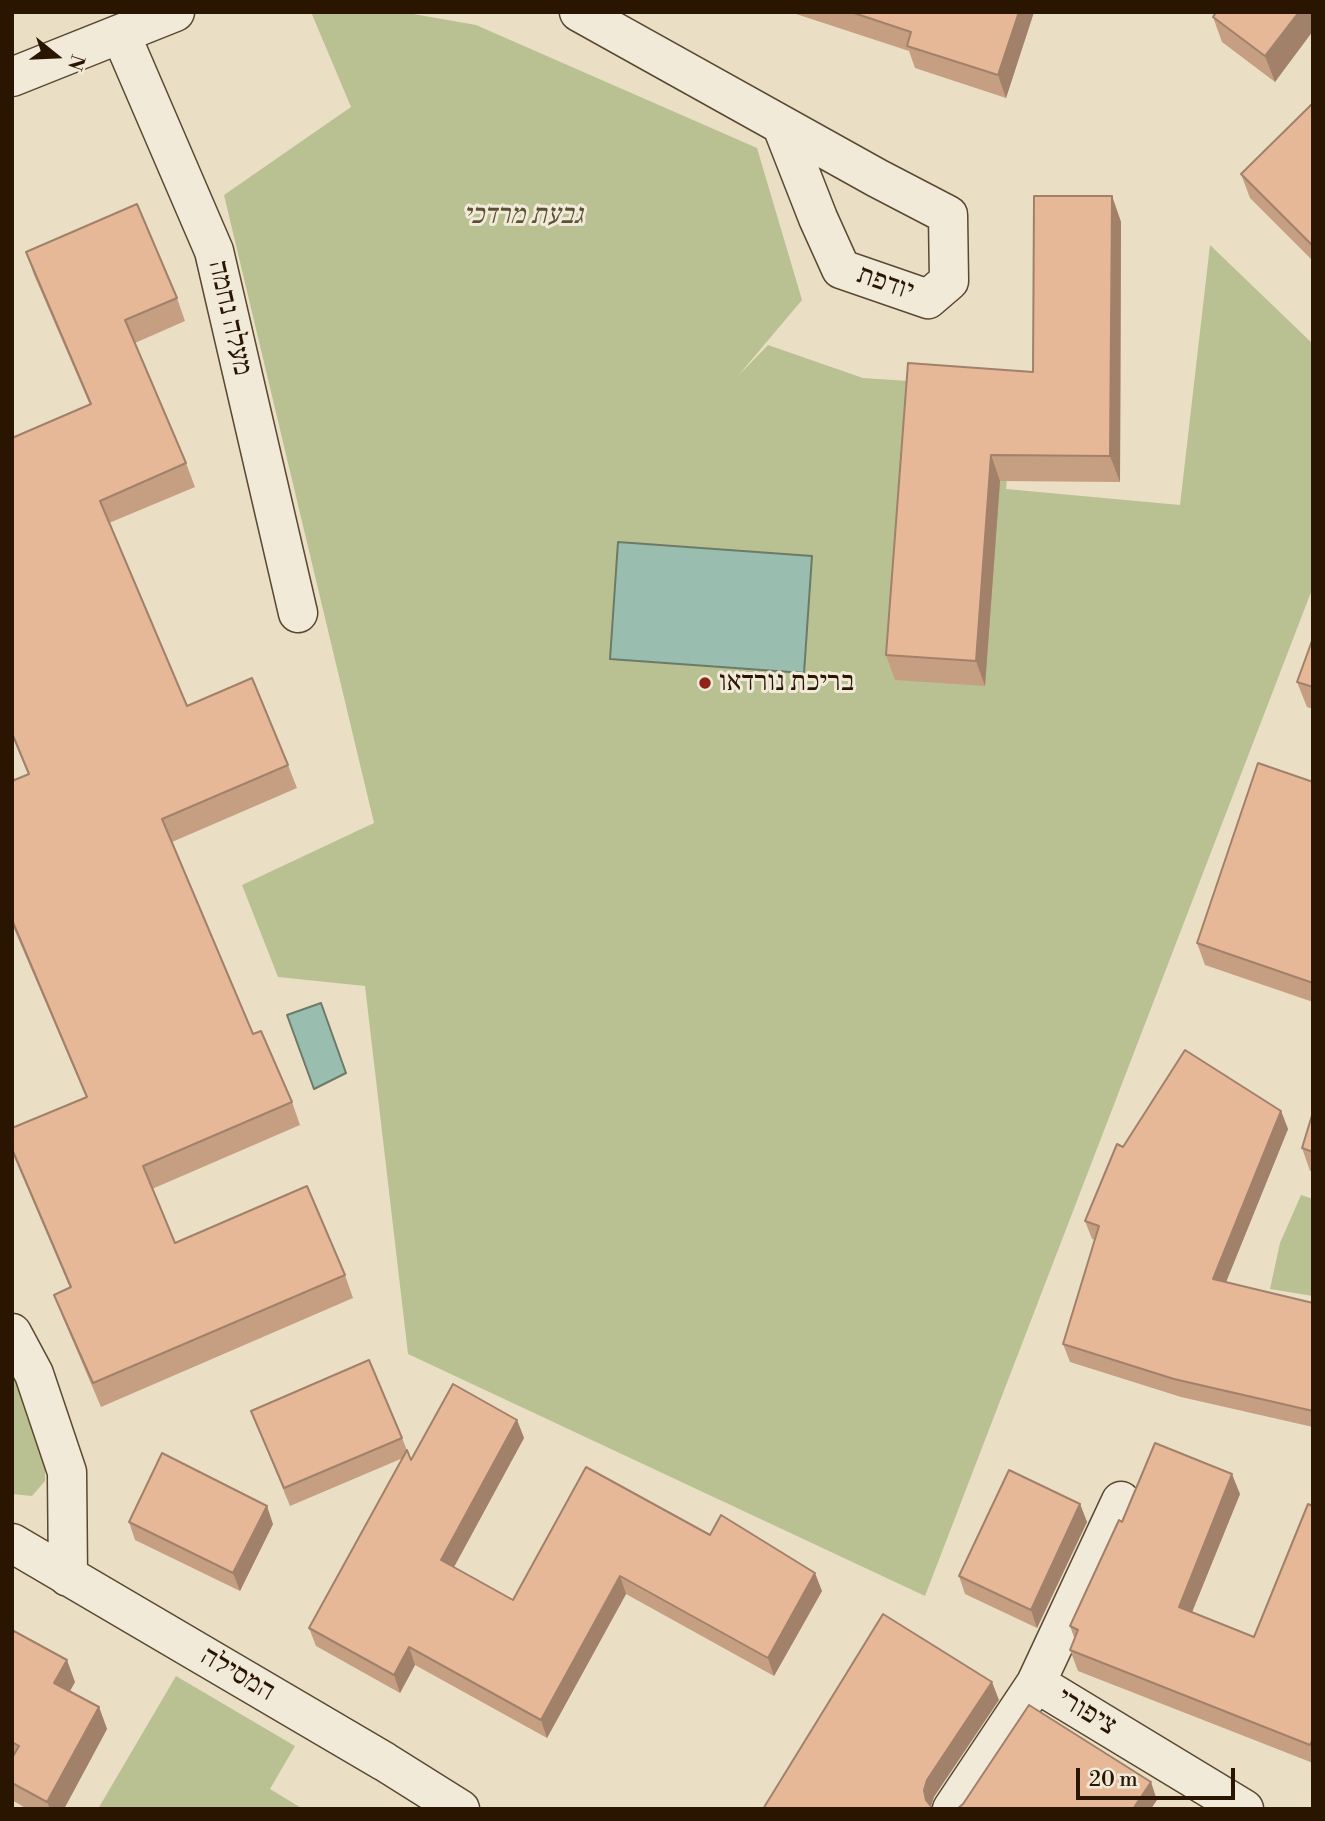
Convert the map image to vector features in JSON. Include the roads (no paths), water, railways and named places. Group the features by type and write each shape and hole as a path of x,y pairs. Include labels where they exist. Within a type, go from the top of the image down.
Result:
{"street":[{"path":"12,77 175,12"},
{"name":"יודפת","path":"579,12 948,215 949,281 928,299 841,269 782,126"},
{"name":"מעלה נחמה","path":"121,35 214,251 298,613"},
{"path":"12,1333 34,1374 67,1472 68,1577"},
{"name":"ציפורי","path":"952,1809 1037,1683 1121,1501"},
{"name":"המסילה","path":"12,1543 374,1755 460,1809"},
{"name":"ציפורי","path":"1037,1683 1244,1809"}],"place":[{"name":"בריכת נורדאו","path":"705,683"}],"park label":[{"name":"גבעת מרדכי","path":"523,216"}]}
